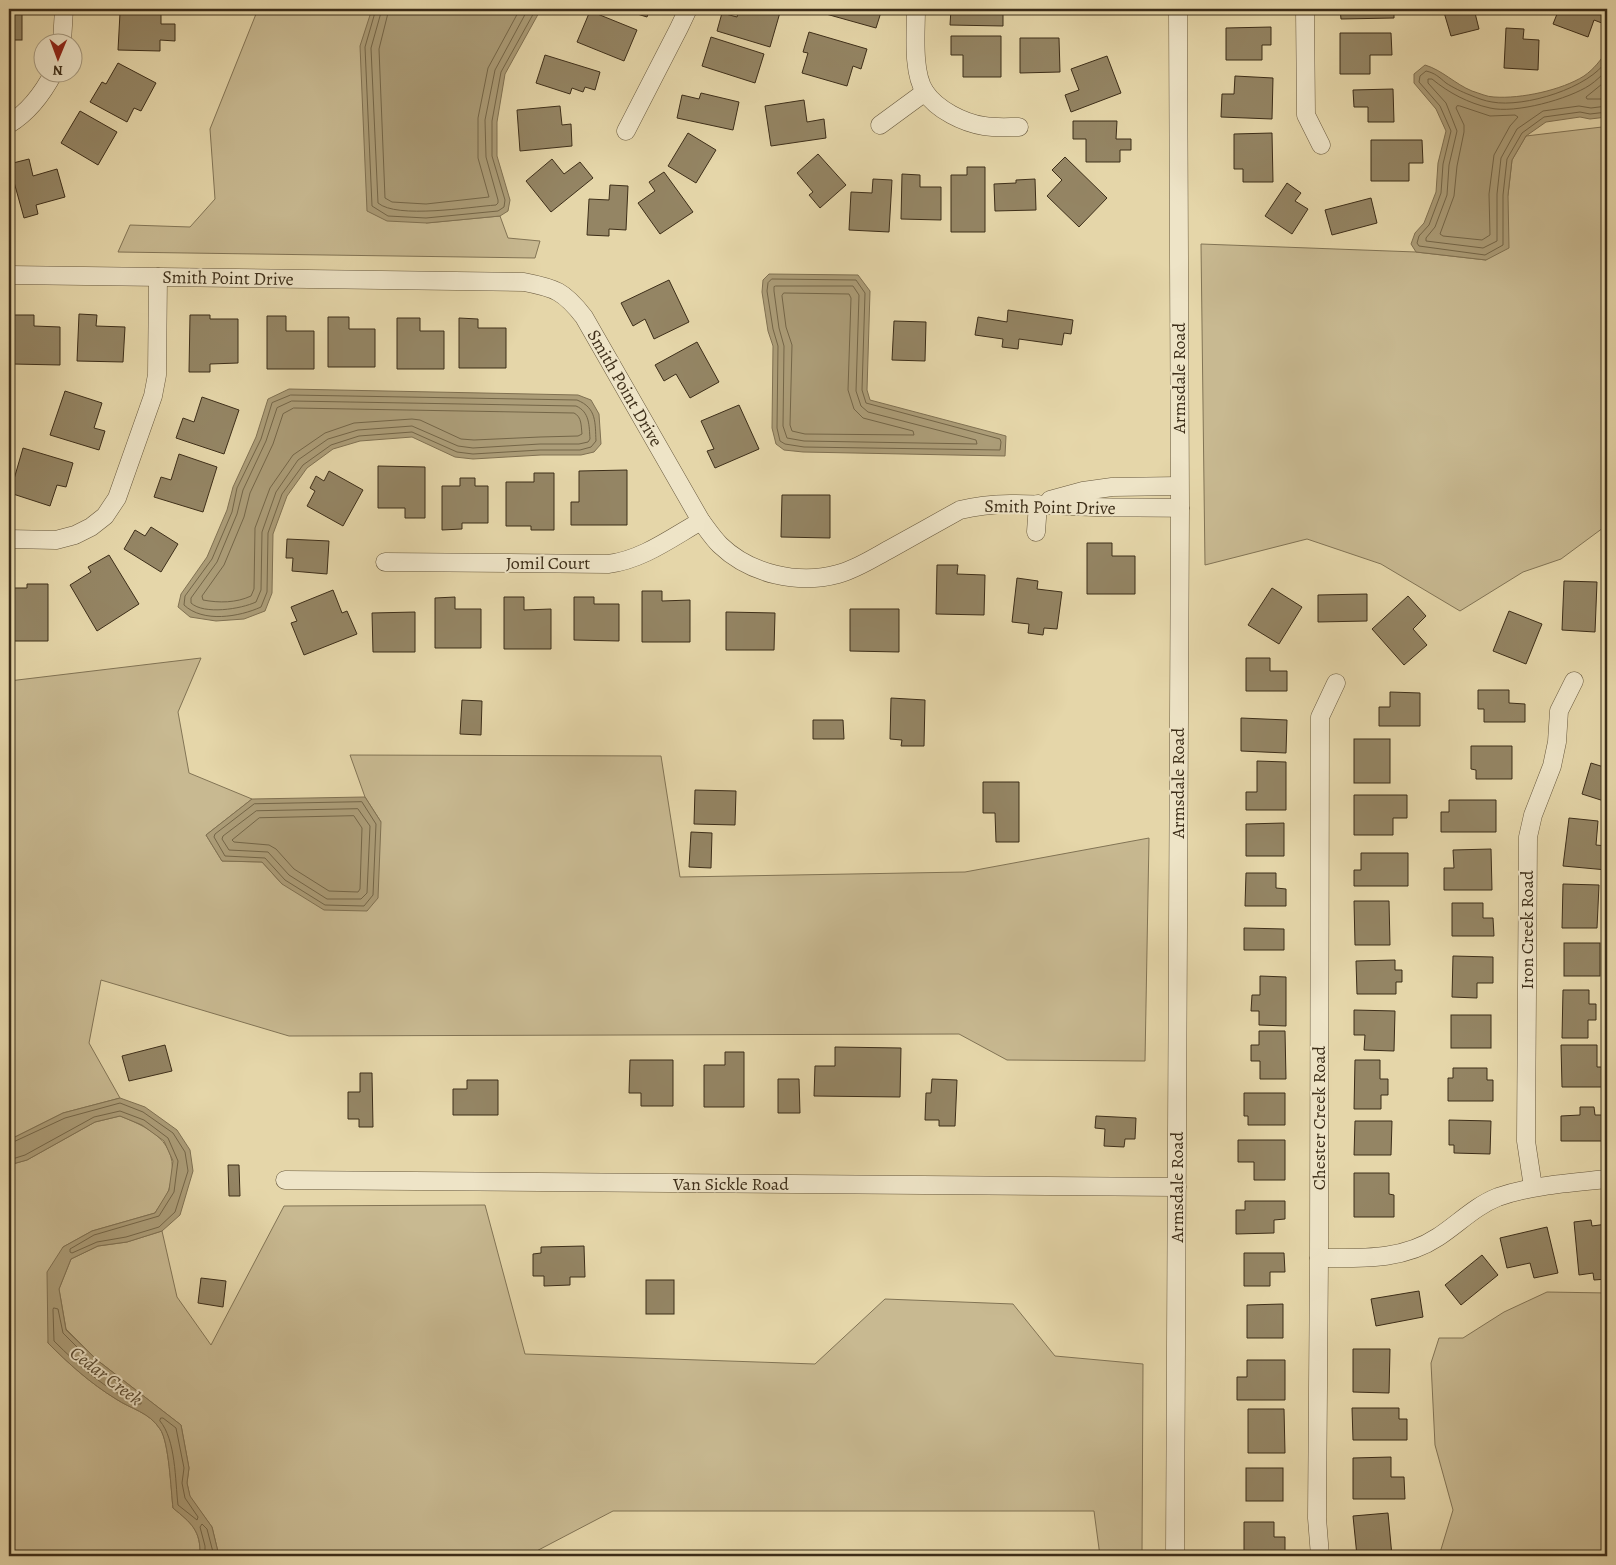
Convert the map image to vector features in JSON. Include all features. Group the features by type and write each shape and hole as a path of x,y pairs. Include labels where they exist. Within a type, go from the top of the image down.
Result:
{"street":[{"path":"63,32 64,9"},
{"path":"626,131 688,9"},
{"path":"916,9 916,54 919,76 925,92 939,106 959,119 984,126 1019,127"},
{"name":"Armsdale Road","path":"1175,1556 1180,508 1178,9"},
{"path":"1305,9 1306,115 1321,145"},
{"path":"9,124 30,107 45,90 49,82"},
{"path":"880,125 925,92"},
{"name":"Smith Point Drive","path":"9,275 524,282 550,287 572,301 584,317 701,521 720,545 759,570 792,577 820,578 839,574 858,566 960,510 978,505 1038,504 1094,508 1180,508"},
{"path":"9,539 56,540 75,535 91,527 105,516 117,498 153,396 157,375 158,277"},
{"path":"1036,532 1038,504 1083,491 1112,486 1180,486"},
{"name":"Jomil Court","path":"385,562 608,564 638,557 701,521"},
{"name":"Iron Creek Road","path":"1533,1187 1526,1141 1528,837 1533,815 1552,766 1560,711 1574,681"},
{"name":"Chester Creek Road","path":"1320,1556 1317,1518 1320,717 1336,683"},
{"path":"1319,1258 1386,1257 1414,1249 1437,1238 1470,1212 1496,1198 1533,1187 1607,1179"},
{"name":"Van Sickle Road","path":"285,1180 1177,1187"}],"shaded area":[{"path":"258,9 372,9 370,11 426,223 500,216 508,238 540,241 535,258 118,252 130,225 190,227 215,199 210,129"},
{"path":"1607,124 1607,525 1561,559 1523,572 1460,611 1381,564 1307,539 1205,565 1201,244 1416,252 1486,260 1508,195 1512,160 1526,136 1602,127"},
{"path":"201,658 178,712 189,773 252,799 206,835 222,861 262,862 282,884 381,822 365,797 350,755 661,756 680,877 965,872 1149,838 1145,1061 1007,1060 959,1034 289,1036 101,980 89,1043 120,1098 63,1113 9,1140 9,681"},
{"path":"120,1116 145,1127 163,1142 169,1151 172,1161 169,1189 155,1213 92,1231 63,1247 48,1343 72,1366 106,1393 156,1423 166,1444 173,1508 190,1523 197,1533 200,1556 9,1556 9,1165 27,1160 95,1122"},
{"path":"485,1205 525,1354 815,1364 885,1299 1013,1304 1055,1356 1143,1364 1142,1556 1100,1556 1094,1511 613,1511 527,1556 219,1556 212,1527 190,1497 187,1483 189,1468 181,1425 97,1360 66,1329 59,1289 71,1259 98,1246 127,1242 162,1231 177,1297 211,1345 284,1206"},
{"path":"1547,1292 1607,1293 1607,1556 1439,1556 1453,1510 1435,1445 1431,1363 1439,1338 1463,1338 1504,1312"}],"water":[{"path":"372,9 541,9 505,74 497,122 497,156 510,200 508,211 500,216 427,223 387,221 367,211 360,46"},
{"path":"1607,50 1607,117 1590,119 1580,117 1546,122 1526,136 1512,160 1508,195 1509,248 1486,260 1416,252 1411,244 1415,233 1424,223 1436,192 1438,163 1446,131 1436,109 1414,83 1414,74 1425,65 1437,70 1460,85 1486,96 1516,97 1553,89 1575,81 1591,70"},
{"path":"769,274 858,275 870,291 867,390 870,400 1006,436 1005,456 803,452 784,450 776,444 772,428 773,346 768,331 762,292 763,280"},
{"path":"289,389 578,395 591,400 599,414 601,444 594,452 581,455 473,459 455,457 412,437 360,441 333,449 307,468 287,496 273,534 272,593 265,611 244,619 216,621 190,617 178,607 181,594 207,557 227,510 233,487 256,437 268,399"},
{"path":"365,797 381,822 378,898 367,911 324,910 282,884 262,862 222,861 206,835 252,799"},
{"name":"Cedar Creek","path":"120,1098 145,1107 177,1130 190,1150 193,1171 180,1215 162,1231 127,1242 98,1246 71,1259 59,1289 66,1330 97,1360 181,1425 189,1468 187,1483 190,1496 212,1527 219,1556 200,1556 197,1533 190,1523 173,1508 166,1444 156,1423 97,1386 48,1343 47,1272 63,1247 92,1231 155,1213 169,1190 173,1161 164,1141 142,1125 120,1116 95,1122 27,1160 9,1165 9,1140 63,1113"}],"building":[{"path":"9,9 22,9 22,40 9,40"},
{"path":"621,9 650,9 647,17"},
{"path":"739,9 781,9 770,47 717,31 722,13 737,17"},
{"path":"827,9 882,9 876,28 826,14"},
{"path":"951,9 1003,9 1003,26 950,25"},
{"path":"1272,9 1272,10 1226,10"},
{"path":"1340,9 1394,9 1394,18 1341,19"},
{"path":"1443,9 1474,9 1479,29 1451,36"},
{"path":"1559,9 1607,9 1607,25 1594,20 1588,37 1553,24"},
{"path":"590,11 637,30 624,61 577,42"},
{"path":"120,13 161,14 161,24 175,24 175,41 160,40 160,51 118,50"},
{"path":"1271,27 1271,45 1262,45 1262,60 1226,60 1226,28"},
{"path":"1506,28 1524,29 1523,39 1539,40 1538,70 1504,68"},
{"path":"809,32 867,49 861,69 853,66 847,86 802,73 808,53 803,52"},
{"path":"1340,33 1391,33 1392,55 1370,55 1370,74 1340,74"},
{"path":"951,36 1001,36 1001,77 963,77 963,55 951,55"},
{"path":"711,37 764,54 755,83 702,66"},
{"path":"1020,38 1059,38 1060,72 1020,73"},
{"path":"545,55 600,72 595,90 585,87 583,92 572,88 570,94 536,83"},
{"path":"1107,56 1121,93 1071,112 1065,95 1079,90 1071,69"},
{"path":"118,63 156,83 141,111 134,108 127,122 90,102 102,82 106,84"},
{"path":"1235,76 1273,78 1272,119 1221,117 1222,94 1234,94"},
{"path":"1393,89 1394,122 1368,122 1368,107 1354,107 1353,90"},
{"path":"701,93 739,102 733,130 677,118 682,95 699,99"},
{"path":"804,100 807,122 824,119 826,138 771,146 765,106"},
{"path":"560,106 562,125 571,124 572,146 520,151 517,110"},
{"path":"80,111 117,132 98,165 61,143"},
{"path":"1073,121 1117,121 1116,139 1131,139 1131,150 1120,150 1120,162 1086,162 1086,139 1073,139"},
{"path":"688,133 716,150 696,183 668,166"},
{"path":"1272,133 1273,182 1243,182 1243,169 1234,169 1234,134"},
{"path":"1371,140 1422,140 1423,163 1409,163 1409,181 1371,181"},
{"path":"818,154 846,185 820,208 809,195 813,192 797,173"},
{"path":"1065,157 1107,198 1079,227 1047,196 1062,180 1052,170"},
{"path":"29,159 33,176 57,169 65,197 36,205 38,214 24,218 9,164"},
{"path":"552,159 564,174 580,162 593,178 551,212 526,181"},
{"path":"967,167 985,167 985,232 951,232 951,175 967,175"},
{"path":"664,172 693,212 660,234 638,203 655,191 649,182"},
{"path":"902,174 920,175 920,187 941,187 941,220 901,219"},
{"path":"873,179 892,180 889,232 849,230 851,192 872,193"},
{"path":"1035,179 1036,210 995,211 994,184 1016,183 1016,180"},
{"path":"1287,183 1301,193 1295,201 1308,209 1292,234 1265,216"},
{"path":"610,185 628,186 626,230 609,229 609,236 587,235 589,199 609,200"},
{"path":"1371,198 1377,223 1332,235 1325,210"},
{"path":"669,280 689,322 654,339 645,319 633,326 621,303"},
{"path":"1008,310 1073,320 1071,334 1064,333 1062,345 1019,339 1018,349 1002,347 1003,339 975,335 978,317 1007,322"},
{"path":"79,314 97,315 96,326 125,327 123,362 77,361"},
{"path":"14,315 34,315 34,326 60,327 60,365 13,364"},
{"path":"190,315 210,315 210,319 238,319 238,363 210,364 210,372 189,372"},
{"path":"267,316 286,316 286,331 314,331 314,369 267,369"},
{"path":"328,317 349,317 349,329 375,329 375,367 328,367"},
{"path":"397,318 420,318 420,331 444,331 444,369 397,369"},
{"path":"459,318 478,319 478,328 506,328 506,368 459,368"},
{"path":"894,321 926,322 925,361 892,360"},
{"path":"697,342 719,382 690,398 676,374 664,381 655,365"},
{"path":"65,391 102,403 94,428 105,431 99,450 50,435"},
{"path":"202,397 239,410 224,454 176,438 183,418 194,422"},
{"path":"739,405 759,449 715,468 707,451 714,449 701,421"},
{"path":"23,448 73,463 66,487 57,485 50,506 10,493"},
{"path":"179,454 217,467 203,512 154,497 161,477 171,480"},
{"path":"378,466 425,467 425,518 405,518 405,508 378,508"},
{"path":"627,470 627,525 571,525 571,502 579,502 579,471"},
{"path":"329,471 363,490 343,526 307,506 315,491 310,488 316,476 324,481"},
{"path":"534,473 554,473 554,530 531,530 531,526 506,526 506,482 534,482"},
{"path":"460,478 475,478 475,486 488,486 488,523 462,523 462,529 442,530 442,486 460,486"},
{"path":"782,495 830,495 830,538 781,537"},
{"path":"151,527 178,544 161,572 124,549 135,530 145,536"},
{"path":"287,539 329,541 327,574 292,571 293,558 286,558"},
{"path":"1087,543 1112,543 1112,556 1135,556 1135,594 1087,594"},
{"path":"109,555 139,604 97,631 70,585 91,572 88,567"},
{"path":"937,565 958,565 957,574 985,575 984,615 936,614"},
{"path":"1017,578 1038,581 1037,589 1062,592 1057,629 1044,628 1043,635 1028,633 1029,624 1012,622"},
{"path":"1564,581 1597,582 1595,632 1562,630"},
{"path":"27,584 48,584 48,641 9,641 9,588 27,588"},
{"path":"1272,588 1302,607 1279,644 1248,625"},
{"path":"333,590 342,613 347,611 357,634 304,655 291,623 297,621 291,607"},
{"path":"642,591 662,591 662,601 690,600 690,642 642,642"},
{"path":"1367,594 1367,621 1318,622 1318,595"},
{"path":"1408,596 1426,616 1413,629 1427,645 1404,665 1372,629"},
{"path":"455,597 455,609 481,609 481,648 435,648 435,598"},
{"path":"504,597 524,597 524,610 551,609 551,649 504,649"},
{"path":"574,597 594,597 594,604 619,604 619,641 574,640"},
{"path":"850,609 899,609 899,652 850,651"},
{"path":"1509,611 1542,624 1526,664 1493,651"},
{"path":"415,612 415,652 373,652 372,613"},
{"path":"726,612 775,613 774,650 726,650"},
{"path":"1246,658 1270,658 1270,671 1287,671 1287,691 1246,691"},
{"path":"1478,690 1509,690 1509,703 1525,704 1525,722 1484,722 1484,709 1478,709"},
{"path":"1390,692 1420,693 1420,726 1379,726 1379,707 1390,707"},
{"path":"891,698 925,700 924,746 901,746 902,740 890,739"},
{"path":"462,700 482,701 481,735 460,734"},
{"path":"1241,718 1287,720 1286,753 1241,751"},
{"path":"813,720 843,720 844,739 813,739"},
{"path":"1354,739 1390,739 1390,783 1354,783"},
{"path":"1471,746 1512,746 1512,779 1476,779 1476,770 1471,769"},
{"path":"1257,761 1286,762 1286,810 1246,810 1246,792 1257,792"},
{"path":"1591,763 1607,768 1607,802 1582,794"},
{"path":"983,782 1019,782 1019,842 996,842 995,813 983,813"},
{"path":"695,790 736,791 735,825 694,824"},
{"path":"1354,795 1407,795 1407,818 1393,818 1393,835 1354,835"},
{"path":"1449,800 1496,800 1496,832 1441,832 1441,812 1449,812"},
{"path":"1569,818 1598,821 1596,845 1607,846 1607,870 1563,866"},
{"path":"1284,823 1284,856 1246,856 1246,824"},
{"path":"691,832 712,833 711,868 689,867"},
{"path":"1491,849 1492,890 1444,890 1444,868 1454,868 1453,850"},
{"path":"1361,853 1408,853 1408,886 1354,886 1354,870 1361,870"},
{"path":"1246,873 1276,873 1276,888 1286,889 1286,906 1245,906"},
{"path":"1563,884 1599,885 1597,928 1562,928"},
{"path":"1354,901 1389,901 1390,945 1355,945"},
{"path":"1452,903 1483,903 1483,918 1493,918 1494,936 1452,936"},
{"path":"1244,928 1284,929 1284,950 1244,950"},
{"path":"1564,943 1600,943 1600,976 1564,976"},
{"path":"1453,956 1493,957 1493,983 1477,983 1477,998 1452,997"},
{"path":"1395,960 1395,970 1402,970 1402,982 1396,982 1396,994 1357,994 1356,961"},
{"path":"1260,976 1286,977 1286,1026 1259,1025 1259,1011 1251,1011 1252,995 1260,995"},
{"path":"1563,990 1589,990 1589,1004 1596,1004 1596,1020 1588,1020 1588,1038 1562,1038"},
{"path":"1354,1010 1395,1011 1394,1051 1364,1050 1365,1035 1354,1035"},
{"path":"1451,1015 1491,1015 1491,1048 1451,1048"},
{"path":"1259,1031 1285,1031 1286,1079 1260,1079 1260,1061 1251,1061 1251,1045 1259,1045"},
{"path":"165,1045 172,1071 129,1081 122,1056"},
{"path":"1561,1045 1597,1045 1597,1067 1604,1067 1604,1087 1562,1087"},
{"path":"835,1047 901,1048 900,1097 814,1096 815,1066 835,1066"},
{"path":"725,1052 744,1052 744,1107 704,1107 704,1065 725,1065"},
{"path":"630,1060 673,1060 673,1106 641,1106 641,1093 629,1093"},
{"path":"1355,1060 1380,1060 1380,1079 1388,1079 1388,1095 1381,1095 1381,1109 1354,1109"},
{"path":"1453,1068 1487,1068 1487,1080 1493,1080 1493,1101 1448,1101 1448,1078 1453,1078"},
{"path":"360,1073 372,1073 373,1127 359,1127 359,1119 348,1119 348,1092 360,1092"},
{"path":"778,1079 799,1079 800,1113 778,1113"},
{"path":"932,1079 957,1080 955,1126 939,1126 939,1120 925,1120 926,1093 931,1093"},
{"path":"467,1080 498,1080 498,1115 453,1115 453,1089 467,1089"},
{"path":"1244,1093 1285,1093 1285,1125 1248,1125 1248,1116 1244,1116"},
{"path":"1580,1107 1594,1107 1595,1115 1607,1115 1607,1141 1561,1141 1561,1116 1580,1115"},
{"path":"1096,1116 1136,1118 1135,1139 1125,1139 1124,1147 1104,1146 1105,1129 1095,1128"},
{"path":"1449,1120 1491,1121 1490,1154 1454,1153 1454,1145 1449,1145"},
{"path":"1355,1121 1392,1121 1391,1155 1354,1155"},
{"path":"1238,1140 1285,1140 1285,1180 1254,1180 1254,1162 1238,1162"},
{"path":"228,1165 239,1165 240,1196 229,1196"},
{"path":"1354,1173 1389,1173 1389,1194 1394,1195 1394,1217 1354,1217"},
{"path":"1245,1201 1285,1201 1285,1219 1274,1220 1274,1233 1236,1234 1236,1210 1245,1210"},
{"path":"1591,1220 1592,1226 1607,1224 1607,1279 1594,1280 1593,1273 1579,1275 1574,1222"},
{"path":"1547,1227 1558,1273 1534,1278 1530,1263 1507,1268 1500,1238"},
{"path":"584,1246 585,1277 570,1277 570,1285 544,1286 544,1276 533,1276 533,1254 541,1253 541,1247"},
{"path":"1244,1253 1284,1253 1285,1272 1270,1272 1270,1286 1244,1286"},
{"path":"1482,1255 1498,1275 1461,1305 1445,1285"},
{"path":"201,1278 226,1281 223,1307 198,1303"},
{"path":"646,1280 674,1280 674,1314 646,1314"},
{"path":"1419,1291 1423,1317 1376,1326 1371,1299"},
{"path":"1283,1304 1283,1338 1247,1338 1247,1305"},
{"path":"1353,1349 1390,1349 1389,1393 1353,1392"},
{"path":"1247,1360 1285,1360 1285,1400 1237,1400 1237,1377 1247,1377"},
{"path":"1352,1408 1399,1408 1399,1419 1407,1419 1407,1440 1353,1440"},
{"path":"1248,1409 1284,1409 1285,1453 1248,1453"},
{"path":"1391,1457 1391,1477 1404,1477 1405,1499 1353,1499 1353,1458"},
{"path":"1246,1468 1283,1468 1283,1501 1246,1501"},
{"path":"1388,1513 1392,1556 1357,1556 1353,1516"},
{"path":"1244,1522 1274,1522 1274,1537 1285,1537 1285,1556 1244,1556"}]}
